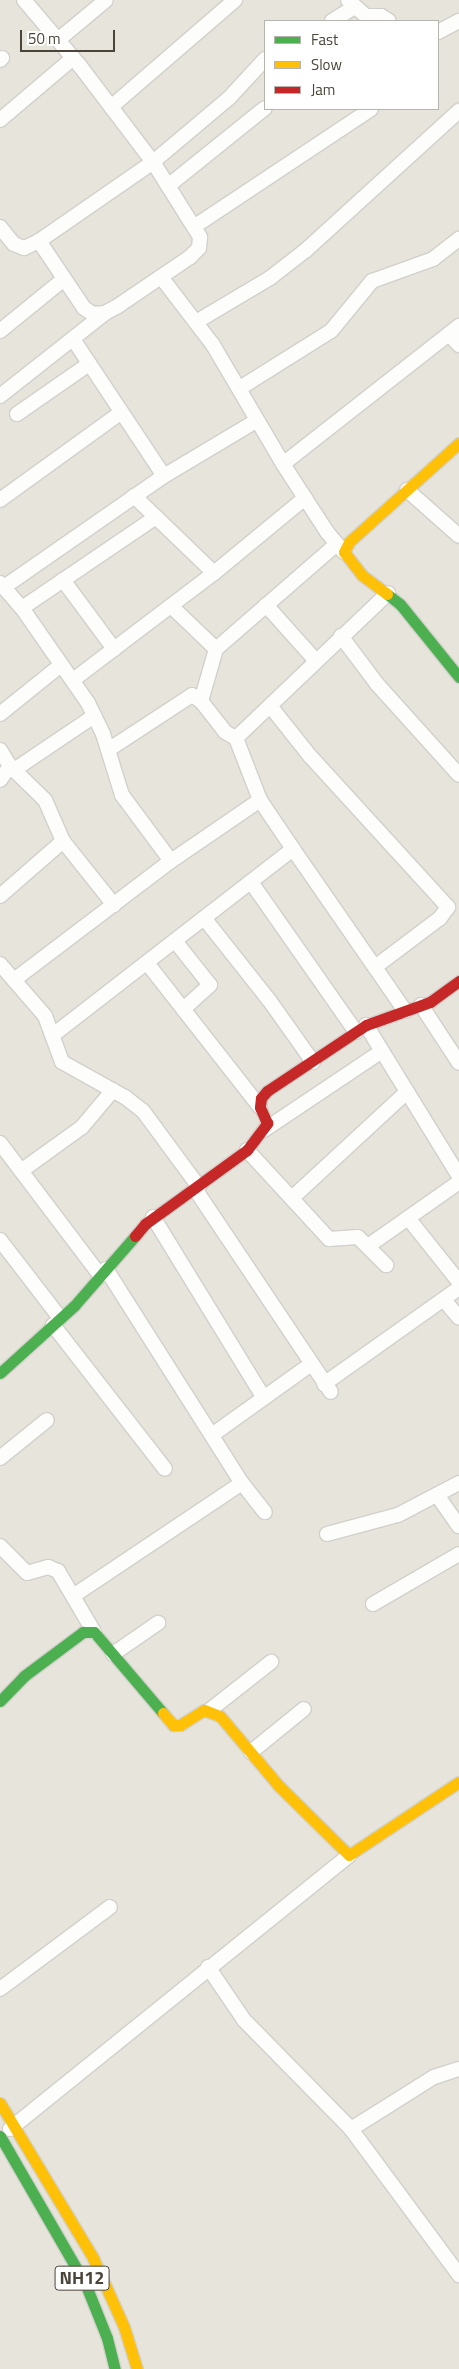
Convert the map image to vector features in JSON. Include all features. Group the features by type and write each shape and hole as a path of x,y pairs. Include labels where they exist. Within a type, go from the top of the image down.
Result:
{"main road":[{"path":"457,449 340,548 362,574 388,594 459,677"},
{"path":"0,1373 56,1322 153,1217 197,1188 247,1150 264,1130 267,1123 260,1107 261,1098 267,1091 361,1029 446,994 458,985"},
{"path":"0,1701 24,1676 83,1632 94,1632 173,1725 180,1726 204,1710 210,1710 220,1716 279,1786 349,1855 459,1782"},
{"name":"NH12","path":"0,2103 57,2194 93,2258 124,2327 137,2369"},
{"name":"NH12","path":"0,2137 35,2192 85,2283 107,2338 115,2369"}],"street":[{"path":"0,396 105,314 161,277 199,248 200,236 153,162 73,58 24,0"},
{"path":"58,40 106,0"},
{"path":"111,107 235,0"},
{"path":"333,20 351,3 366,16 381,16 387,20"},
{"path":"439,31 459,21"},
{"path":"0,120 73,58"},
{"path":"1,232 14,244 24,248 39,241 153,162 229,98 264,60"},
{"path":"168,186 264,109"},
{"path":"195,226 370,110"},
{"path":"196,322 270,278 306,250 459,111"},
{"path":"240,388 331,331 372,281 434,260 459,239"},
{"path":"39,241 84,308 93,314 105,314"},
{"path":"161,277 196,322 240,388 256,421 305,498 340,548 266,605 216,650 201,701"},
{"path":"0,331 64,279"},
{"path":"283,464 454,330 459,345"},
{"path":"73,339 120,413 164,476"},
{"path":"17,414 89,364"},
{"path":"0,500 120,413"},
{"path":"171,860 122,795 108,750 94,716 73,680 22,608 2,585 164,476 256,421"},
{"path":"407,490 459,536"},
{"path":"134,496 214,573"},
{"path":"73,680 214,573 305,498"},
{"path":"22,608 156,517"},
{"path":"63,580 114,650"},
{"path":"236,738 271,707 341,636 388,594"},
{"path":"266,605 316,661"},
{"path":"171,606 216,650"},
{"path":"341,636 377,684 459,775"},
{"path":"0,714 61,665"},
{"path":"108,750 186,697 192,695 201,701 225,732 236,738 260,800 405,1011"},
{"path":"271,707 310,756 448,907 440,918 375,967"},
{"path":"0,780 12,768 94,716"},
{"path":"0,750 12,768 45,800 64,841 114,905"},
{"path":"14,980 171,860 260,800"},
{"path":"0,896 64,841"},
{"path":"53,1035 293,849"},
{"path":"250,882 361,1029 382,1052 459,1175"},
{"path":"204,918 269,1000 313,1062"},
{"path":"175,941 210,985 183,1009"},
{"path":"147,963 260,1107"},
{"path":"0,964 46,1016 62,1062 112,1090 143,1111 197,1188 328,1388 459,1288"},
{"path":"421,1005 459,1063"},
{"path":"264,1130 382,1052"},
{"path":"21,1171 82,1127 112,1090"},
{"path":"292,1198 407,1092"},
{"path":"0,1143 103,1272 242,1483 265,1512"},
{"path":"247,1150 330,1239 358,1237 386,1265"},
{"path":"368,1246 459,1182"},
{"path":"153,1217 264,1398"},
{"path":"408,1218 459,1282"},
{"path":"0,1240 56,1322 165,1469"},
{"path":"444,1300 459,1318"},
{"path":"212,1435 311,1364"},
{"path":"0,1458 48,1420"},
{"path":"73,1596 242,1483"},
{"path":"327,1534 398,1515 459,1483"},
{"path":"437,1495 459,1526"},
{"path":"0,1546 27,1573 53,1568 73,1596 94,1632"},
{"path":"373,1604 459,1554"},
{"path":"113,1654 158,1623"},
{"path":"210,1710 271,1662"},
{"path":"251,1752 304,1710"},
{"path":"0,2137 208,1967 349,1855"},
{"path":"0,1989 110,1907"},
{"path":"208,1967 244,2020 351,2129 459,2275"},
{"path":"351,2129 434,2077 459,2069"}],"shaded area":[{"path":"0,0 459,0 459,2369 0,2369"}],"traffic: fast":[{"path":"387,594 400,604 459,677"},
{"path":"0,1373 74,1306 135,1236"},
{"path":"0,1701 24,1676 83,1632 94,1632 163,1713"},
{"path":"0,2136 85,2283 107,2338 115,2369"}],"traffic: slow":[{"path":"387,594 362,575 344,552 349,542 459,443"},
{"path":"163,1713 173,1725 180,1725 204,1710 220,1716 279,1786 349,1855 459,1782"},
{"path":"0,2103 93,2258 124,2327 137,2369"}],"traffic: jam":[{"path":"135,1236 145,1224 247,1150 267,1123 260,1107 261,1098 267,1091 366,1025 430,1002 459,981"}]}
